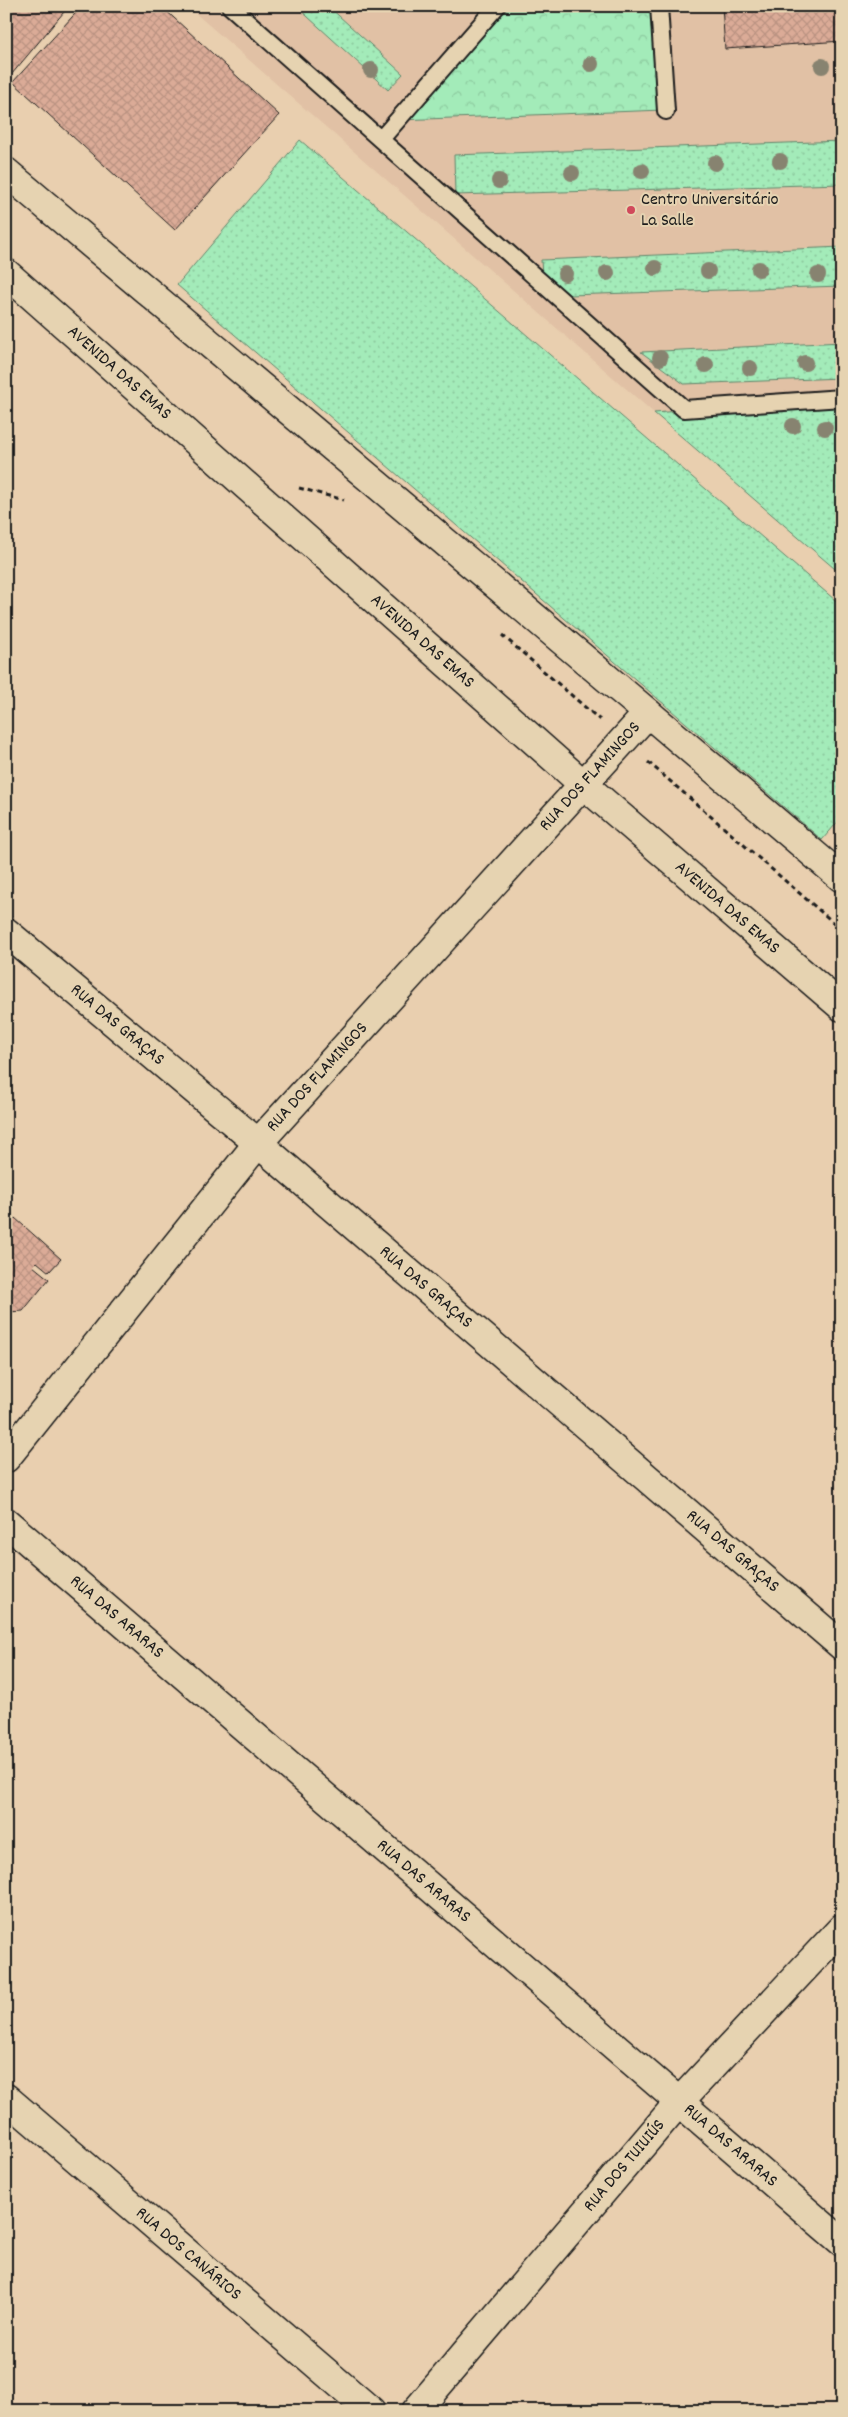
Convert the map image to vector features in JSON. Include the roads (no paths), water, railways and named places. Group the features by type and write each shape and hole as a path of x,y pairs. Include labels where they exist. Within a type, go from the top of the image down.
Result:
{"street":[{"path":"6,172 648,712 842,878"},
{"name":"AVENIDA DAS EMAS","path":"6,273 583,784 842,1006"},
{"name":"RUA DOS FLAMINGOS","path":"6,1458 258,1143 648,712"},
{"name":"RUA DAS GRAÇAS","path":"6,932 258,1143 842,1646"},
{"name":"RUA DAS ARARAS","path":"6,1522 842,2242"},
{"name":"RUA DOS TUIUIÚS","path":"416,2411 679,2102 842,1928"},
{"name":"RUA DOS CANÁRIOS","path":"6,2098 371,2411"}],"lane":[{"path":"230,6 684,409 842,398"},
{"path":"381,139 497,6"},
{"path":"659,6 666,110"}],"place":[{"name":"Centro Universitário La Salle","path":"631,210"}]}
